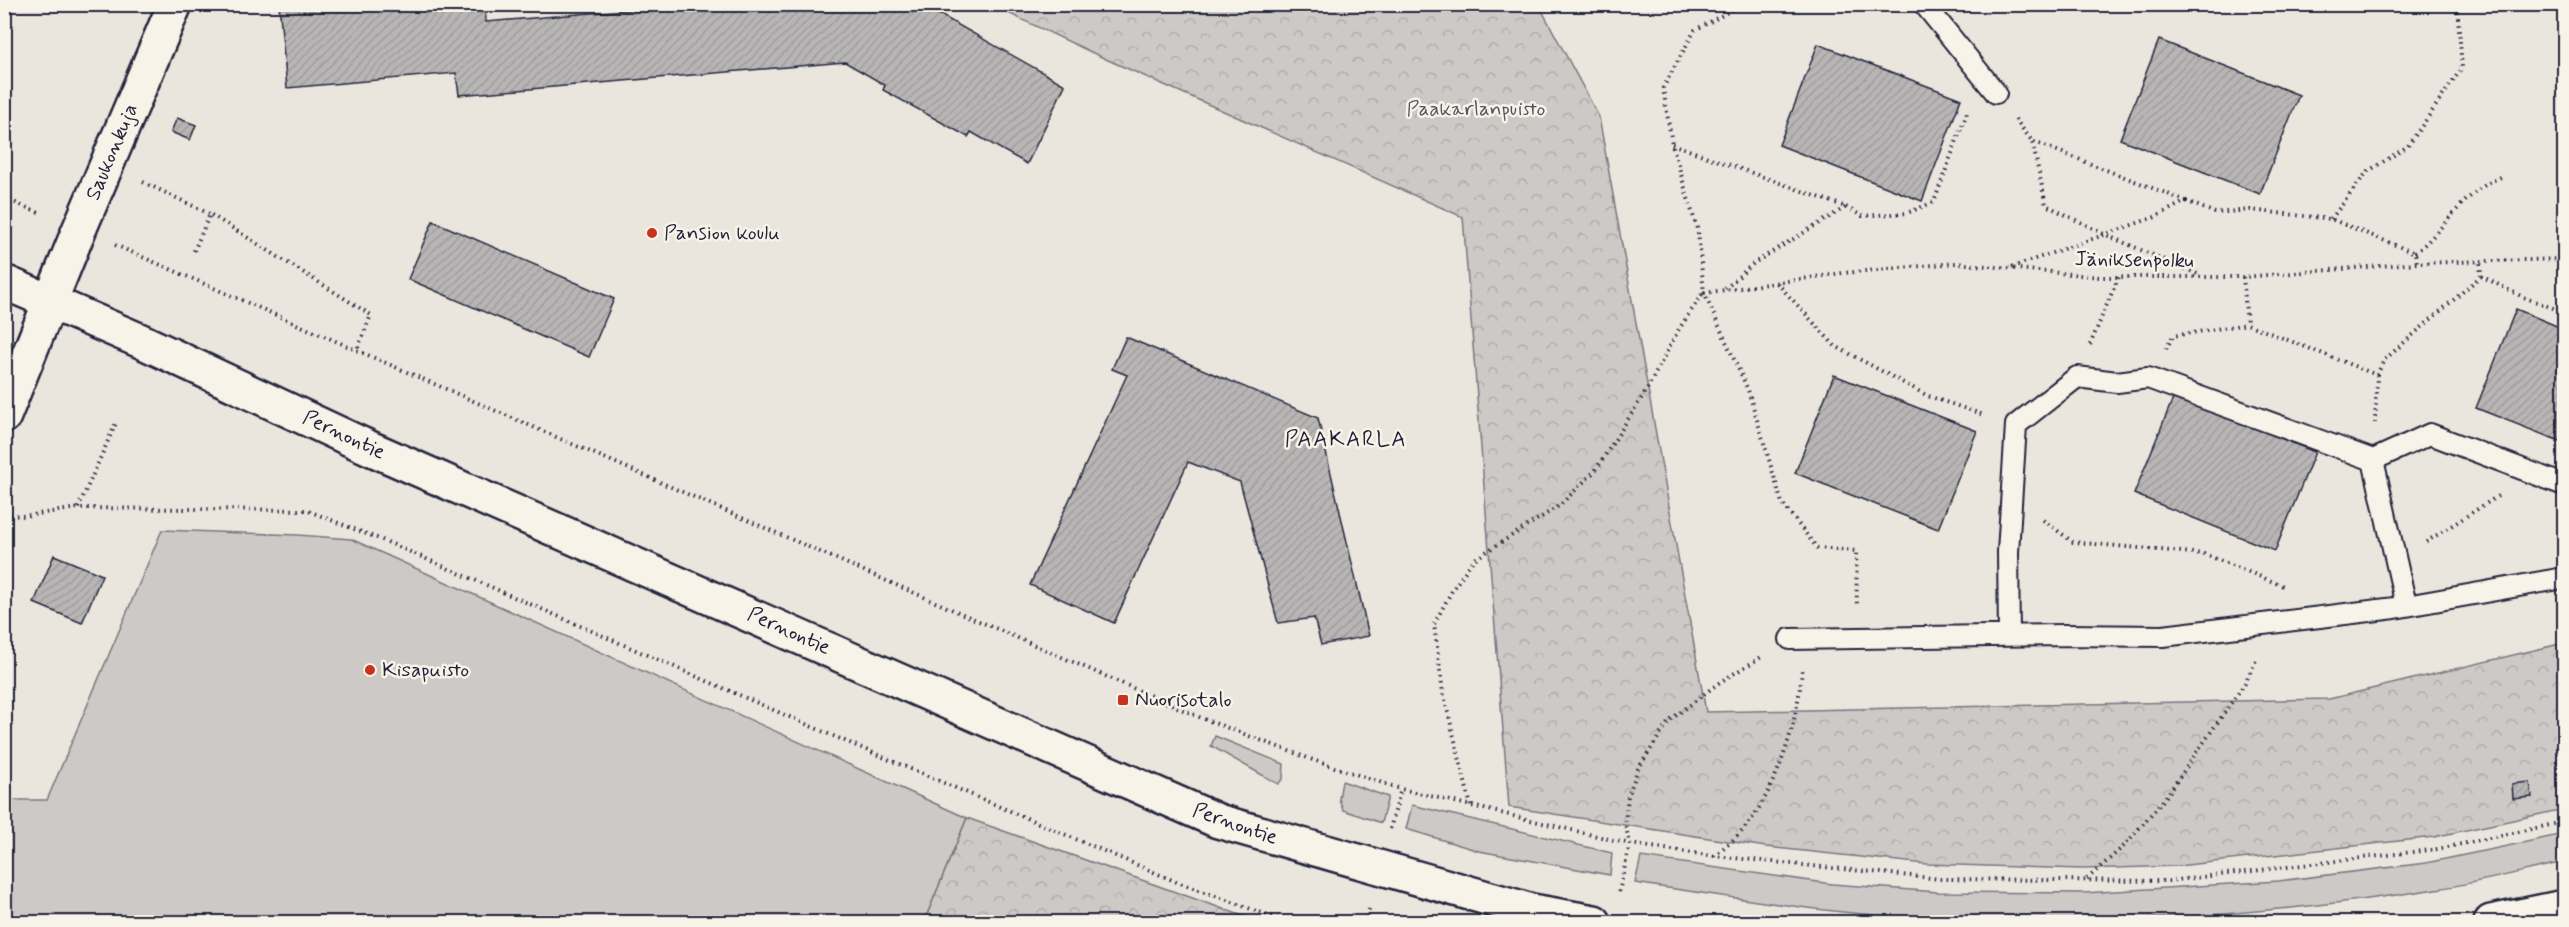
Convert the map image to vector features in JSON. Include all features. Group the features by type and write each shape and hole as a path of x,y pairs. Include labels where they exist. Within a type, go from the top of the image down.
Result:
{"street":[{"name":"Saukonkuja","path":"6,411 79,230 175,4"},
{"name":"Pernontie","path":"4,282 51,301 363,445 1218,821 1531,917 1594,922"},
{"path":"2491,922 2565,907"}],"lane":[{"path":"1924,4 1996,93"},
{"path":"2009,635 2008,552 2016,424 2077,377 2117,382 2148,378 2373,460 2430,434 2532,475 2565,485"},
{"path":"2373,460 2406,605"},
{"path":"1797,639 2009,635 2163,636 2406,605 2565,578"}],"path":[{"path":"1743,4 1695,30 1663,88 1672,144 1698,232 1704,293 1748,390 1782,503 1817,548 1856,551 1857,638"},
{"path":"2331,219 2367,172 2408,146 2462,68 2457,4"},
{"path":"1672,144 1846,207 1862,216 1906,213 1934,202 1975,91 1979,72"},
{"path":"1996,93 2032,141 2046,205 2106,235 2203,276"},
{"path":"2032,141 2215,213 2250,210 2331,219 2415,253"},
{"path":"2415,253 2431,240 2472,193 2485,183 2501,177"},
{"path":"144,182 210,214 371,315 357,350"},
{"path":"4,198 1204,719 1312,760 1401,789 1470,806 1630,844 1714,856 1941,879 2168,881 2427,850 2565,822"},
{"path":"2009,268 2155,217 2186,201"},
{"path":"1724,290 1754,263 1846,207"},
{"path":"194,251 210,214"},
{"path":"2415,253 2417,263"},
{"name":"Jäniksenpolku","path":"1704,293 1843,273 1956,263 2100,277 2243,277 2417,263 2565,259"},
{"path":"2480,261 2481,276"},
{"path":"2077,377 2119,276"},
{"path":"2481,276 2523,297 2565,312"},
{"path":"2373,460 2377,375 2384,360 2481,276"},
{"path":"2243,277 2247,324"},
{"path":"1777,282 1835,346 1928,396 2016,424"},
{"path":"1470,806 1443,692 1434,624 1453,589 1473,560 1559,506 1594,471 1646,392 1679,329 1704,293"},
{"path":"2148,378 2174,336 2247,324 2377,375"},
{"path":"78,508 116,423"},
{"path":"2396,561 2532,475"},
{"path":"2011,495 2073,542 2204,554 2291,589 2299,619"},
{"path":"4,515 25,516 78,508 306,510 392,544 831,735 1177,882 1287,922"},
{"path":"2087,880 2124,846 2165,798 2245,683 2273,621"},
{"path":"1618,900 1630,844 1625,824 1628,796 1638,769 1669,721 1720,682 1797,639 1800,698 1777,776 1743,830 1714,856"}],"green space":[{"name":"Paakarlanpuisto","path":"991,5 1539,5 1599,117 1706,712 2329,699 2564,643 2564,809 2434,837 2178,866 2083,869 1926,864 1766,847 1509,807 1463,217 1108,60"},
{"name":"Kisapuisto","path":"162,530 351,539 967,818 924,922 5,922 5,800 47,800"},
{"path":"1215,736 1284,764 1283,779 1278,784 1211,746"},
{"path":"1342,781 1388,797 1381,823 1343,810 1339,799"},
{"path":"1412,805 1612,853 1610,875 1479,851 1406,829"},
{"path":"967,818 1260,922 924,922"},
{"path":"2564,834 2564,862 2484,880 2312,906 2188,916 2063,921 1900,917 1786,905 1635,883 1641,857 1832,884 1938,892 2084,893 2278,881 2426,863"}],"building":[{"path":"279,4 485,4 486,22 695,4 921,4 1065,85 1027,164 971,132 968,137 883,90 885,85 845,62 459,95 456,73 287,88"},
{"path":"2159,40 2299,95 2260,194 2120,139"},
{"path":"1818,44 1961,99 1922,201 1779,145"},
{"path":"177,118 196,125 190,140 171,132"},
{"path":"433,221 614,299 589,357 408,279"},
{"path":"2516,309 2564,329 2564,443 2476,408"},
{"path":"1126,337 1318,418 1369,636 1321,645 1314,618 1278,623 1240,482 1188,462 1114,623 1030,585 1127,375 1112,369"},
{"path":"1834,375 1977,431 1938,529 1795,473"},
{"path":"2174,396 2315,452 2275,551 2134,494"},
{"path":"54,555 102,575 82,623 34,603"},
{"path":"2530,782 2532,797 2513,799 2512,784"}],"place":[{"name":"Pansion koulu","path":"652,233"},
{"name":"Kisapuisto","path":"370,670"},
{"name":"Nuorisotalo","path":"1123,700"}],"district":[{"name":"PAAKARLA","path":"1346,440"}]}
